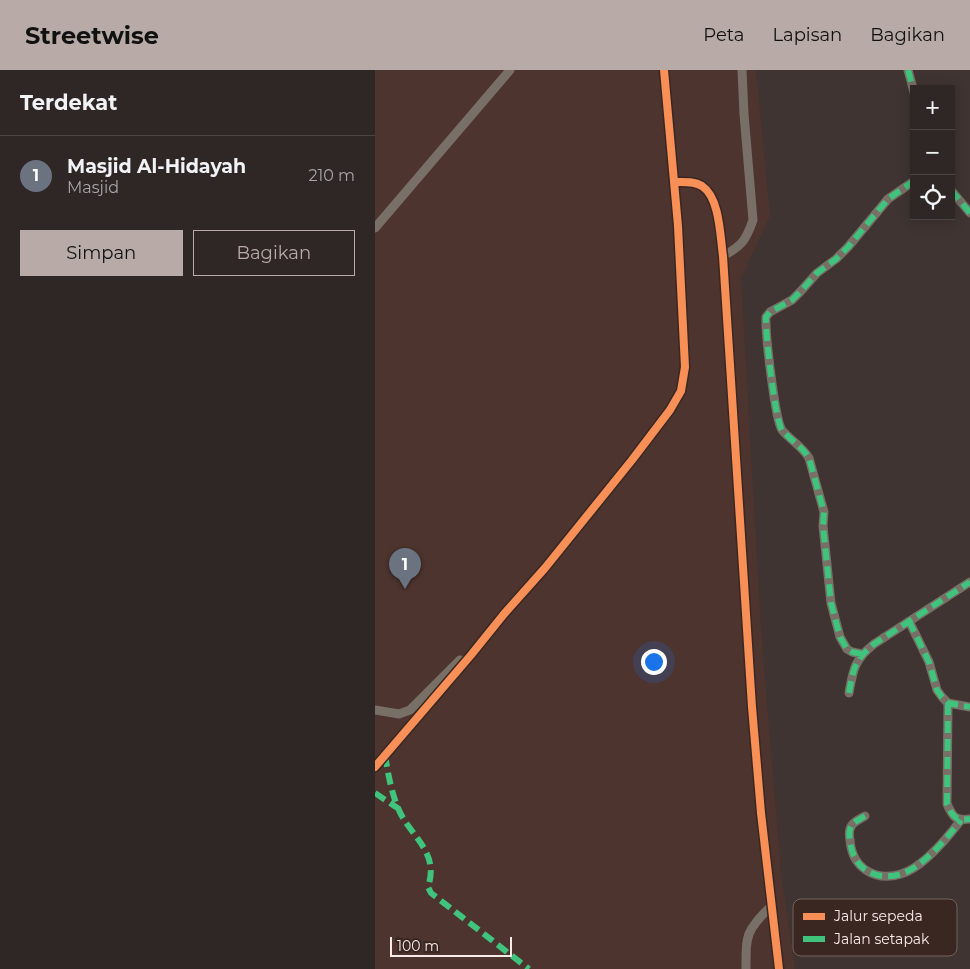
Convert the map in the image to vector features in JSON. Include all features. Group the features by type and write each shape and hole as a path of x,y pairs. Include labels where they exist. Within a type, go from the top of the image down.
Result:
{"street":[{"path":"375,228 510,70"},
{"path":"375,767 545,568 632,460 670,410 681,391 685,367 675,182 664,70"},
{"path":"723,256 738,248 747,237 753,220 742,70"},
{"path":"907,70 912,85"},
{"path":"675,182 689,182 702,186 712,197 716,208 723,256 752,707 761,813 779,969"},
{"path":"862,654 852,652 840,637 831,603 823,526 824,512 809,458 804,450 781,429 778,421 767,317 770,312 792,300 817,274 847,248 888,199 910,184"},
{"path":"955,195 970,213"},
{"path":"849,693 852,672 862,654 970,582"},
{"path":"909,621 929,662 937,690 948,703 970,707"},
{"path":"375,710 399,714 410,710 458,662 471,655"},
{"path":"865,816 854,823 850,829 850,845 854,858 861,867 873,875 882,877 891,877 908,872 942,845 965,820 952,814 947,804 948,703"},
{"path":"746,969 746,946 749,932 771,906"}],"shaded area":[{"path":"375,70 756,70 770,216 741,278 761,629 781,873 795,969 375,969"}],"marked path":[{"path":"908,70 912,85"},
{"path":"862,654 847,649 840,637 831,603 823,526 824,512 809,458 788,437 779,423 771,375 766,317 770,312 792,300 817,273 848,247 888,199 910,184"},
{"path":"955,195 970,213"},
{"path":"849,693 855,666 867,650 970,582"},
{"path":"909,621 929,662 937,690 948,703 970,707"},
{"path":"948,703 947,804 951,812 958,819 970,819"},
{"path":"385,755 398,808 427,854 431,874 428,887 431,893 529,969"},
{"path":"375,793 399,809"},
{"path":"865,816 855,822 850,828 849,836 852,850 860,865 874,874 882,876 891,876 909,871 926,859 961,820"}],"cycle path":[{"path":"375,767 545,568 632,460 670,410 681,391 685,367 678,226 664,70"},
{"path":"675,182 696,183 708,192 716,208 720,228 752,707 761,813 779,969"}],"place":[{"name":"Masjid Al-Hidayah","path":"405,589"}]}
